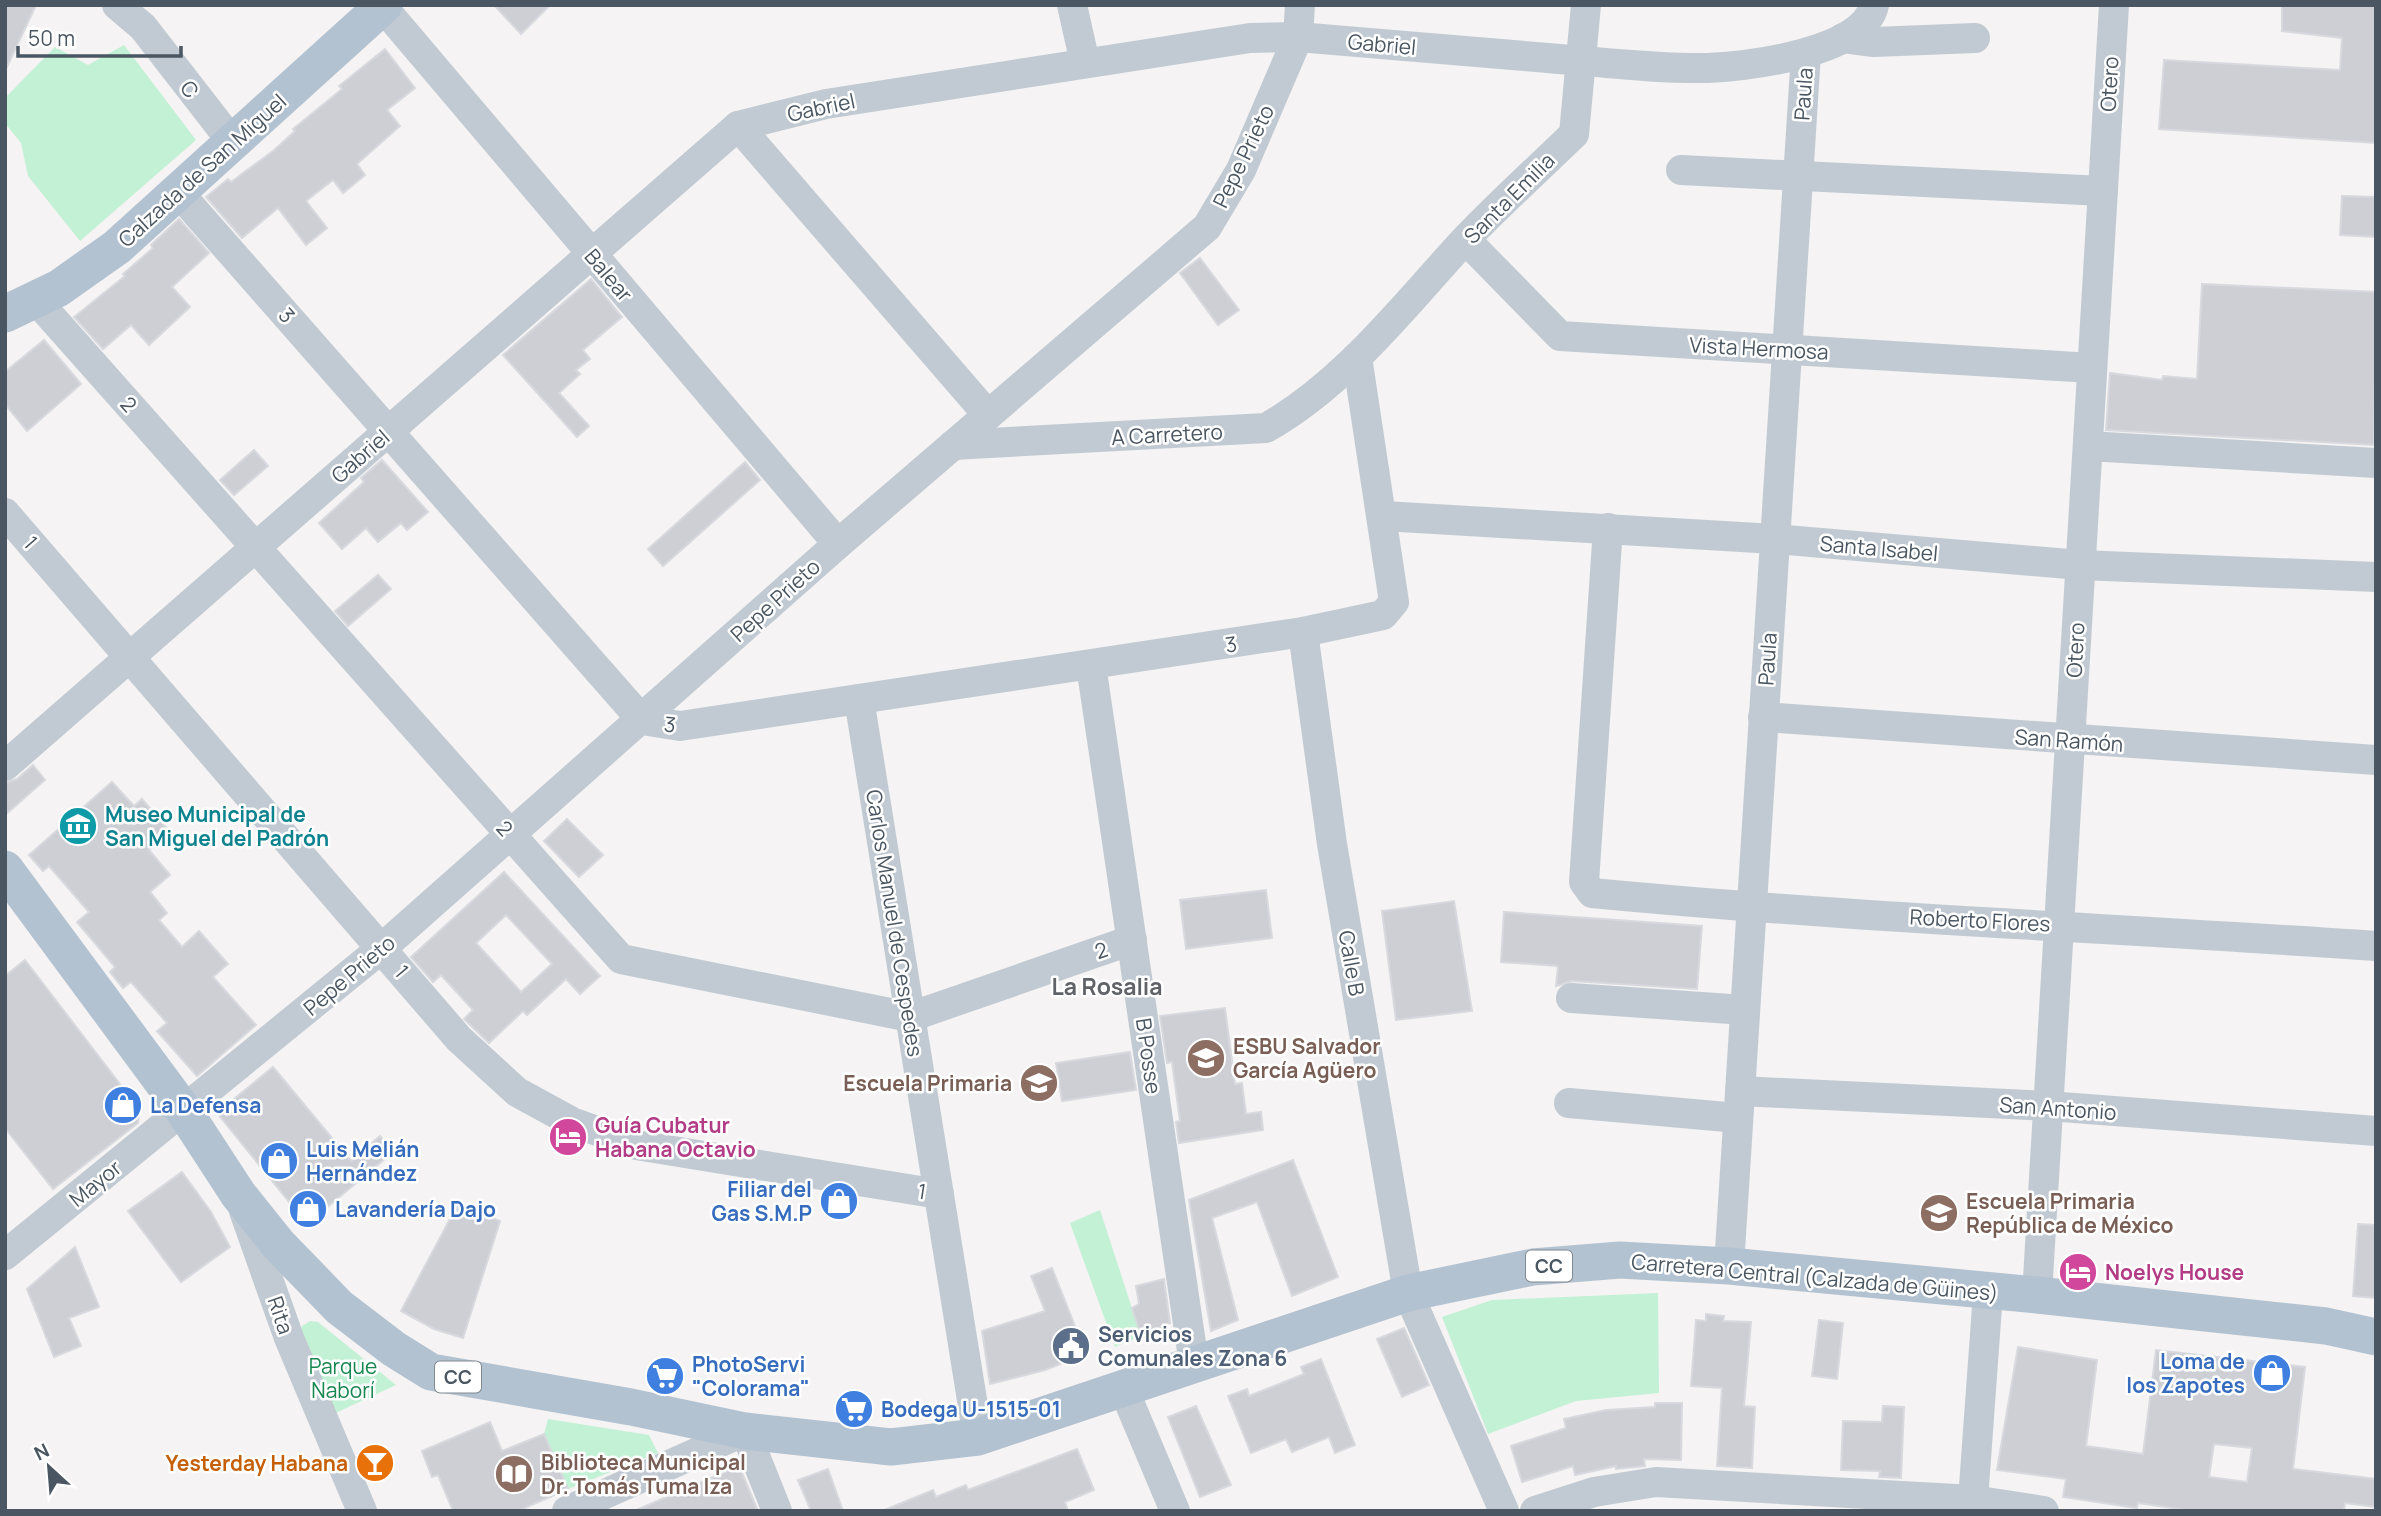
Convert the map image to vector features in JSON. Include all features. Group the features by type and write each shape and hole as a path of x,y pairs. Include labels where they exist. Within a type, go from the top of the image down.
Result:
{"main road":[{"name":"Calzada de San Miguel","path":"17,306 89,270 382,6"},
{"name":"CC","path":"5,869 184,1111"},
{"name":"Carretera Central (Calzada de Güines)","path":"184,1111 238,1194 278,1244 339,1307 394,1349 431,1372 631,1407 745,1431 891,1447 978,1437 1408,1293 1533,1267 1620,1260 1729,1266 1989,1293 2037,1295 2326,1326 2376,1337"}],"street":[{"name":"C","path":"117,5 143,27 233,143"},
{"path":"1072,5 1085,63"},
{"name":"Pepe Prieto","path":"184,1111 382,948 838,544 1207,227 1241,170 1298,37 1300,5"},
{"name":"Santa Emilia","path":"1357,357 1466,240 1574,134 1583,61 1586,5"},
{"name":"Otero","path":"2037,1295 2114,5"},
{"name":"Balear","path":"382,6 838,544"},
{"path":"1861,23 1874,42 1975,38"},
{"name":"Gabriel","path":"5,766 738,126 826,104 1250,38 1298,37 1583,61 1708,68 1768,61 1806,53 1861,23"},
{"name":"Paula","path":"1729,1266 1806,53"},
{"path":"738,126 988,415"},
{"path":"1681,170 2103,191"},
{"name":"3","path":"178,192 642,720 680,726 1303,632 1383,615 1390,610 1394,602 1383,516"},
{"name":"Vista Hermosa","path":"1466,240 1560,336 2092,368"},
{"name":"2","path":"17,306 256,547 621,959 910,1017 1132,940"},
{"path":"1357,357 1383,516"},
{"name":"A Carretero","path":"953,445 1266,428 1293,413 1357,357"},
{"path":"2088,446 2376,463"},
{"name":"1","path":"5,513 459,1039 517,1092 572,1122 636,1145 939,1194"},
{"name":"Santa Isabel","path":"1383,516 1775,539 2080,565 2376,577"},
{"name":"Roberto Flores","path":"1608,528 1584,882 1586,889 1592,893 1752,908 2059,924 2376,946"},
{"name":"Calle B","path":"1303,632 1332,844 1408,1293 1504,1511"},
{"name":"B Posse","path":"1091,665 1194,1364"},
{"name":"Carlos Manuel de Cespedes","path":"859,699 978,1437"},
{"name":"San Ramón","path":"1763,717 2070,741 2376,760"},
{"path":"1571,998 1745,1010"},
{"name":"San Antonio","path":"1569,1103 2048,1107 2376,1132"},
{"name":"Mayor","path":"5,1255 184,1111"},
{"name":"Rita","path":"238,1194 289,1338 362,1511"},
{"path":"1975,1506 1989,1293"},
{"path":"1124,1390 1175,1511"},
{"path":"567,1511 745,1431 777,1511"},
{"path":"1535,1511 1594,1492 1656,1482 1722,1499 1975,1506 2044,1511"}],"green space":[{"path":"124,45 196,140 80,241 28,176 21,143 5,123 5,98 55,47 88,65"},
{"path":"1100,1210 1141,1336 1115,1347 1070,1223"},
{"path":"1658,1293 1659,1393 1576,1401 1488,1434 1442,1317 1492,1300"},
{"name":"Parque Naborí","path":"310,1321 318,1322 396,1385 329,1416 296,1338 302,1326"},
{"path":"548,1419 649,1435 658,1453 568,1489 544,1434"}],"building":[{"path":"5,5 36,5 5,71"},
{"path":"494,5 550,5 521,34"},
{"path":"2282,5 2376,5 2376,143 2159,129 2164,60 2340,70 2342,38 2282,31"},
{"path":"385,49 415,88 387,110 400,126 357,164 365,175 343,193 333,180 306,201 327,228 306,245 278,208 242,238 206,197 228,179 231,182 273,151 295,131 293,129 342,89 339,86"},
{"path":"2342,196 2376,197 2376,237 2340,235"},
{"path":"179,219 209,253 172,287 190,307 149,345 131,325 103,349 74,317 125,276 123,274 153,248 151,245"},
{"path":"1200,258 1239,310 1218,325 1180,273"},
{"path":"591,279 622,317 583,350 590,359 576,370 580,374 559,393 589,426 577,437 503,355"},
{"path":"2202,284 2376,292 2374,445 2106,430 2110,373 2162,380 2163,376 2197,379"},
{"path":"44,340 81,384 27,431 5,404 5,372"},
{"path":"254,450 268,466 234,495 220,480"},
{"path":"382,460 428,512 407,530 401,523 378,542 366,528 342,549 319,523 364,482 361,478"},
{"path":"745,462 760,480 663,566 648,549"},
{"path":"378,575 391,589 348,626 335,611"},
{"path":"33,765 45,780 5,815 5,783 17,779"},
{"path":"112,782 134,806 142,799 170,832 149,850 170,875 150,892 167,913 159,920 182,947 199,931 228,964 213,977 256,1025 197,1076 157,1031 167,1023 131,982 123,988 110,972 115,967 77,922 89,912 49,866 43,871 29,855"},
{"path":"567,819 603,855 579,877 544,841"},
{"path":"504,872 600,976 580,994 566,979 527,1015 523,1011 489,1043 464,1019 473,1010 441,975 433,982 411,957","holes":["506,915 552,964 521,992 476,943"]},
{"path":"1266,890 1272,938 1186,949 1180,900"},
{"path":"1454,901 1472,1011 1396,1020 1382,911"},
{"path":"1504,912 1702,926 1697,989 1572,981 1556,986 1558,966 1501,962"},
{"path":"25,960 139,1109 138,1123 53,1189 5,1128 5,976"},
{"name":"ESBU Salvador García Agüero","path":"1225,1008 1235,1084 1242,1083 1246,1114 1261,1112 1263,1130 1179,1143 1176,1122 1180,1121 1172,1062 1167,1063 1160,1016"},
{"path":"1130,1052 1136,1090 1062,1101 1056,1063"},
{"path":"273,1067 351,1161 380,1136 393,1152 307,1224 217,1113"},
{"path":"1293,1160 1338,1277 1292,1296 1257,1202 1212,1218 1238,1320 1211,1331 1189,1200"},
{"path":"182,1172 211,1212 230,1247 181,1282 128,1211"},
{"path":"458,1204 500,1221 463,1338 434,1329 401,1311"},
{"path":"2358,1224 2376,1225 2376,1298 2353,1296"},
{"path":"75,1247 99,1307 69,1318 81,1346 54,1357 27,1289"},
{"path":"1052,1268 1086,1354 1045,1370 990,1384 982,1331 1045,1311 1031,1276"},
{"path":"1164,1279 1170,1323 1141,1336 1132,1308 1139,1304 1136,1286"},
{"path":"1706,1314 1724,1316 1723,1321 1751,1322 1744,1406 1755,1407 1752,1468 1717,1466 1722,1388 1691,1386 1696,1320 1706,1321"},
{"path":"1819,1320 1843,1323 1837,1379 1812,1376"},
{"path":"1404,1328 1429,1385 1402,1397 1377,1339"},
{"path":"2018,1347 2097,1360 2086,1446 2143,1454 2156,1350 2305,1367 2293,1469 2376,1479 2376,1507 2345,1503 2344,1511 2193,1511 2138,1503 2137,1508 2063,1497 2066,1479 1997,1470","holes":["2214,1444 2252,1448 2247,1482 2209,1477"]},
{"path":"1321,1359 1355,1445 1335,1453 1329,1437 1292,1452 1286,1439 1251,1453 1228,1396 1247,1389 1249,1396 1304,1374 1301,1367"},
{"path":"1655,1403 1682,1403 1681,1460 1644,1459 1645,1466 1616,1469 1616,1466 1575,1475 1573,1466 1522,1482 1511,1446 1566,1428 1564,1419 1606,1410 1655,1407"},
{"path":"1196,1406 1231,1485 1200,1497 1168,1417"},
{"path":"1883,1406 1904,1407 1901,1478 1879,1477 1880,1471 1841,1470 1843,1421 1882,1422"},
{"name":"Biblioteca Municipal Dr. Tomás Tuma Iza","path":"490,1422 502,1451 544,1434 568,1489 518,1511 453,1511 438,1475 432,1477 422,1451"},
{"path":"1077,1449 1094,1490 1065,1502 1068,1511 882,1511 933,1490 936,1497 966,1485 968,1490"},
{"path":"739,1466 758,1511 634,1511"},
{"path":"828,1469 843,1511 811,1511 798,1480"}],"place":[{"name":"Museo Municipal de San Miguel del Padrón","path":"78,826"},
{"name":"ESBU Salvador García Agüero","path":"1206,1058"},
{"name":"Escuela Primaria","path":"1039,1083"},
{"name":"La Defensa","path":"123,1105"},
{"name":"Guía Cubatur Habana Octavio","path":"568,1137"},
{"name":"Luis Melián Hernández","path":"279,1161"},
{"name":"Filiar del Gas S.M.P","path":"839,1201"},
{"name":"Lavandería Dajo","path":"308,1209"},
{"name":"Escuela Primaria República de México","path":"1939,1213"},
{"name":"Noelys House","path":"2078,1272"},
{"name":"Servicios Comunales Zona 6","path":"1071,1346"},
{"name":"Loma de los Zapotes","path":"2272,1373"},
{"name":"PhotoServi \"Colorama\"","path":"665,1376"},
{"name":"Bodega U-1515-01","path":"854,1409"},
{"name":"Yesterday Habana","path":"375,1463"},
{"name":"Biblioteca Municipal Dr. Tomás Tuma Iza","path":"514,1474"}],"district":[{"name":"La Rosalia","path":"1107,986"}]}
